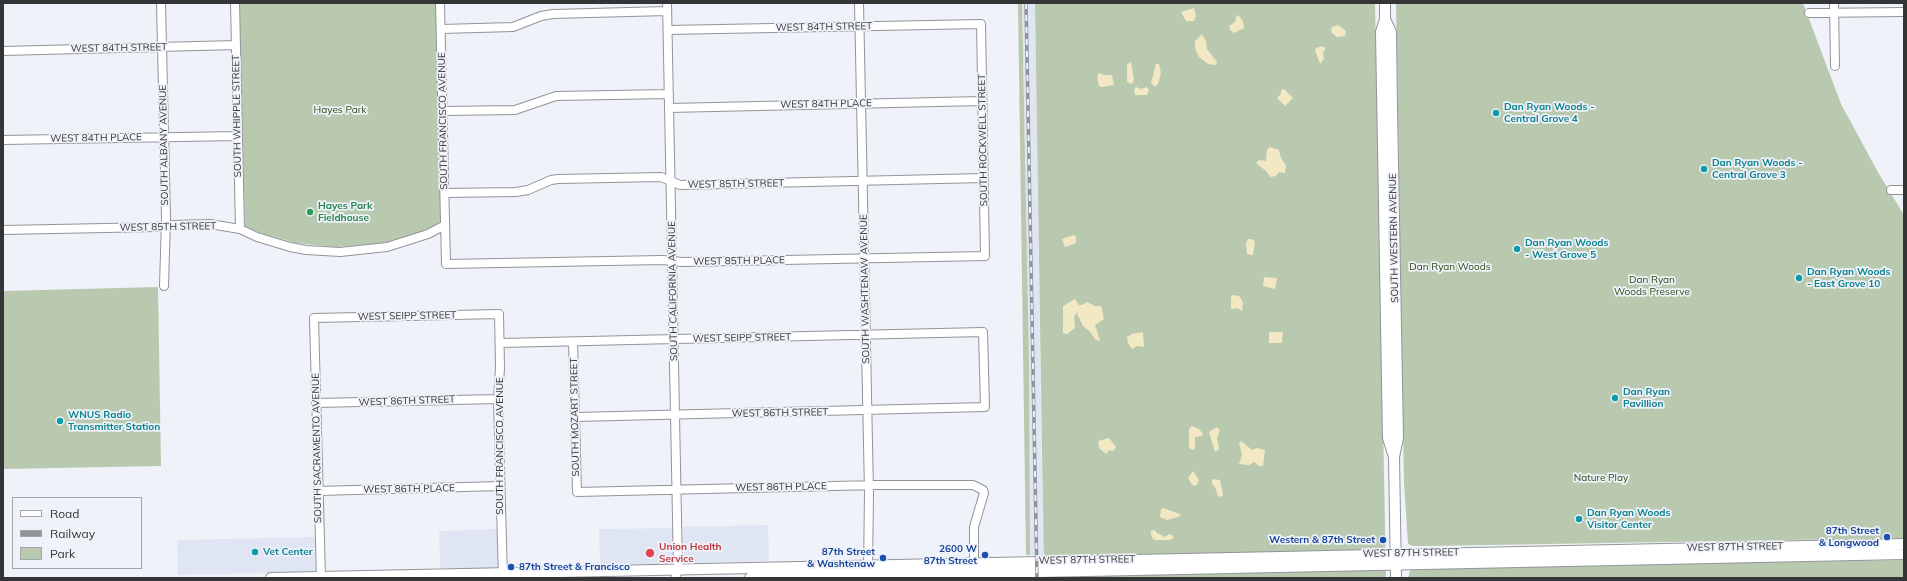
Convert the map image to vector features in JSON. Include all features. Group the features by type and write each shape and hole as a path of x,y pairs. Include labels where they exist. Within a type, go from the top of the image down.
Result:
{"main road":[{"name":"SOUTH WESTERN AVENUE","path":"1385,3 1385,19 1391,32 1398,438 1394,457 1396,578"},
{"name":"WEST 87TH STREET","path":"271,578 676,574 851,565 1904,544"},
{"name":"WEST 87TH STREET","path":"750,578 851,577 931,574 1029,575 1396,564 1904,554"},
{"path":"931,564 931,574"}],"street":[{"name":"SOUTH ALBANY AVENUE","path":"161,3 165,226 164,286"},
{"name":"SOUTH WHIPPLE STREET","path":"235,3 240,229"},
{"name":"SOUTH FRANCISCO AVENUE","path":"440,3 446,264"},
{"name":"SOUTH WASHTENAW AVENUE","path":"859,3 869,485 869,576"},
{"path":"1834,3 1835,66"},
{"path":"441,29 513,27 541,16 553,14 667,7"},
{"name":"SOUTH CALIFORNIA AVENUE","path":"667,7 677,490 676,574"},
{"path":"1809,13 1904,12"},
{"name":"WEST 84TH STREET","path":"668,30 981,24"},
{"name":"SOUTH ROCKWELL STREET","path":"981,24 985,256"},
{"name":"WEST 84TH STREET","path":"3,51 236,45"},
{"path":"443,111 515,110 556,96 669,94"},
{"name":"WEST 84TH PLACE","path":"669,108 982,100"},
{"name":"WEST 84TH PLACE","path":"3,140 238,136"},
{"name":"WEST 85TH STREET","path":"445,193 516,192 528,190 551,180 558,179 661,177 680,185 983,178"},
{"path":"1892,190 1904,190"},
{"name":"WEST 85TH STREET","path":"3,230 210,224 240,229 271,242 298,248 323,252 346,252 387,247 428,234 445,225"},
{"name":"WEST 85TH PLACE","path":"446,264 662,260 683,262 985,256"},
{"name":"SOUTH FRANCISCO AVENUE","path":"499,314 500,368 498,399 503,576"},
{"name":"WEST SEIPP STREET","path":"314,318 499,314"},
{"name":"SOUTH SACRAMENTO AVENUE","path":"314,318 321,577"},
{"name":"WEST SEIPP STREET","path":"500,343 984,332 985,407"},
{"name":"SOUTH MOZART STREET","path":"573,342 577,492"},
{"name":"WEST 86TH STREET","path":"316,404 498,399"},
{"name":"WEST 86TH STREET","path":"576,417 985,407"},
{"name":"WEST 86TH PLACE","path":"577,492 869,485 973,485 983,490 984,496 974,527 974,562"},
{"name":"WEST 86TH PLACE","path":"318,490 500,486"},
{"path":"851,565 851,577"}],"shaded area":[{"path":"1022,3 1035,3 1043,555 1030,555 1029,360"},
{"path":"768,525 769,561 684,563 683,527"},
{"path":"674,528 674,564 600,565 599,529"},
{"path":"497,529 498,568 440,568 439,531"},
{"path":"315,537 316,572 178,575 177,540"}],"green space":[{"name":"Hayes Park","path":"239,3 437,3 441,220 439,223 428,229 398,240 378,244 335,247 296,243 260,233 245,226"},
{"path":"1018,3 1022,3 1029,360 1030,555 1026,555"},
{"path":"1035,3 1375,3 1386,578 1044,578"},
{"name":"Dan Ryan Woods Preserve","path":"1396,3 1803,3 1841,104 1879,174 1904,215 1904,538 1430,546 1413,546 1408,544 1404,483"},
{"path":"158,287 161,466 3,469 3,291"},
{"path":"1904,560 1904,578 1408,578 1410,571 1419,568"}],"sand":[{"path":"1194,8 1196,16 1194,21 1186,21 1181,12"},
{"path":"1237,15 1243,21 1244,28 1234,33 1230,30 1229,26 1235,22"},
{"path":"1338,25 1346,31 1345,36 1337,37 1331,32 1332,27"},
{"path":"1202,34 1206,41 1207,49 1217,62 1216,65 1208,64 1199,57 1195,48 1195,41"},
{"path":"1322,46 1326,48 1323,53 1324,59 1320,64 1315,50 1316,48"},
{"path":"1131,62 1134,79 1133,83 1130,84 1127,81 1127,64"},
{"path":"1156,64 1159,64 1161,73 1158,84 1155,87 1151,83"},
{"path":"1099,73 1104,75 1112,75 1114,85 1099,86 1097,76"},
{"path":"1136,87 1141,89 1147,87 1149,90 1147,95 1135,95 1134,90"},
{"path":"1284,89 1293,98 1285,106 1277,98 1281,94 1281,90"},
{"path":"1270,147 1279,150 1281,158 1286,166 1285,173 1279,172 1276,176 1270,177 1267,172 1256,163 1259,160 1266,161 1267,149"},
{"path":"1074,235 1076,237 1076,243 1065,247 1062,239"},
{"path":"1248,239 1255,241 1253,255 1247,254 1246,243"},
{"path":"1264,277 1277,278 1275,289 1263,286"},
{"path":"1231,296 1239,296 1243,302 1242,311 1237,308 1231,309"},
{"path":"1075,299 1079,305 1087,302 1095,306 1101,306 1104,319 1095,325 1100,341 1096,340 1083,326 1077,312 1074,317 1075,328 1067,334 1063,333 1063,306"},
{"path":"1143,332 1144,347 1137,346 1132,349 1128,343 1127,337 1132,334"},
{"path":"1269,332 1283,332 1282,343 1269,343"},
{"path":"1192,426 1199,429 1203,434 1202,436 1195,437 1195,448 1193,450 1189,448 1189,429"},
{"path":"1217,427 1220,430 1217,438 1219,449 1215,452 1209,432"},
{"path":"1109,438 1116,447 1113,451 1109,450 1106,454 1099,448 1098,441"},
{"path":"1241,441 1252,450 1257,448 1265,450 1263,466 1259,466 1254,462 1249,465 1239,464 1242,455 1239,443"},
{"path":"1193,471 1199,480 1196,486 1192,485 1188,478"},
{"path":"1212,479 1220,480 1223,495 1221,497 1218,496 1215,487 1212,484"},
{"path":"1163,508 1180,514 1181,516 1167,520 1160,517 1161,509"},
{"path":"1155,530 1157,533 1165,537 1169,534 1174,538 1170,540 1153,539 1151,531"}],"railway":[{"path":"1026,3 1037,578"}],"place":[{"name":"Dan Ryan Woods - Central Grove 4","path":"1496,113"},
{"name":"Dan Ryan Woods - Central Grove 3","path":"1704,169"},
{"name":"Hayes Park Fieldhouse","path":"310,212"},
{"name":"Dan Ryan Woods - West Grove 5","path":"1517,249"},
{"name":"Dan Ryan Woods - East Grove 10","path":"1799,278"},
{"name":"Dan Ryan Pavillion","path":"1615,398"},
{"name":"WNUS Radio Transmitter Station","path":"60,421"},
{"name":"Dan Ryan Woods Visitor Center","path":"1579,519"},
{"name":"87th Street & Longwood","path":"1887,537"},
{"name":"Western & 87th Street","path":"1383,540"},
{"name":"Vet Center","path":"255,552"},
{"name":"Union Health Service","path":"650,553"},
{"name":"2600 W 87th Street","path":"985,555"},
{"name":"87th Street & Washtenaw","path":"883,558"},
{"name":"87th Street & Francisco","path":"511,567"}],"park label":[{"name":"Dan Ryan Woods","path":"1450,267"},
{"name":"Nature Play","path":"1601,478"}]}
